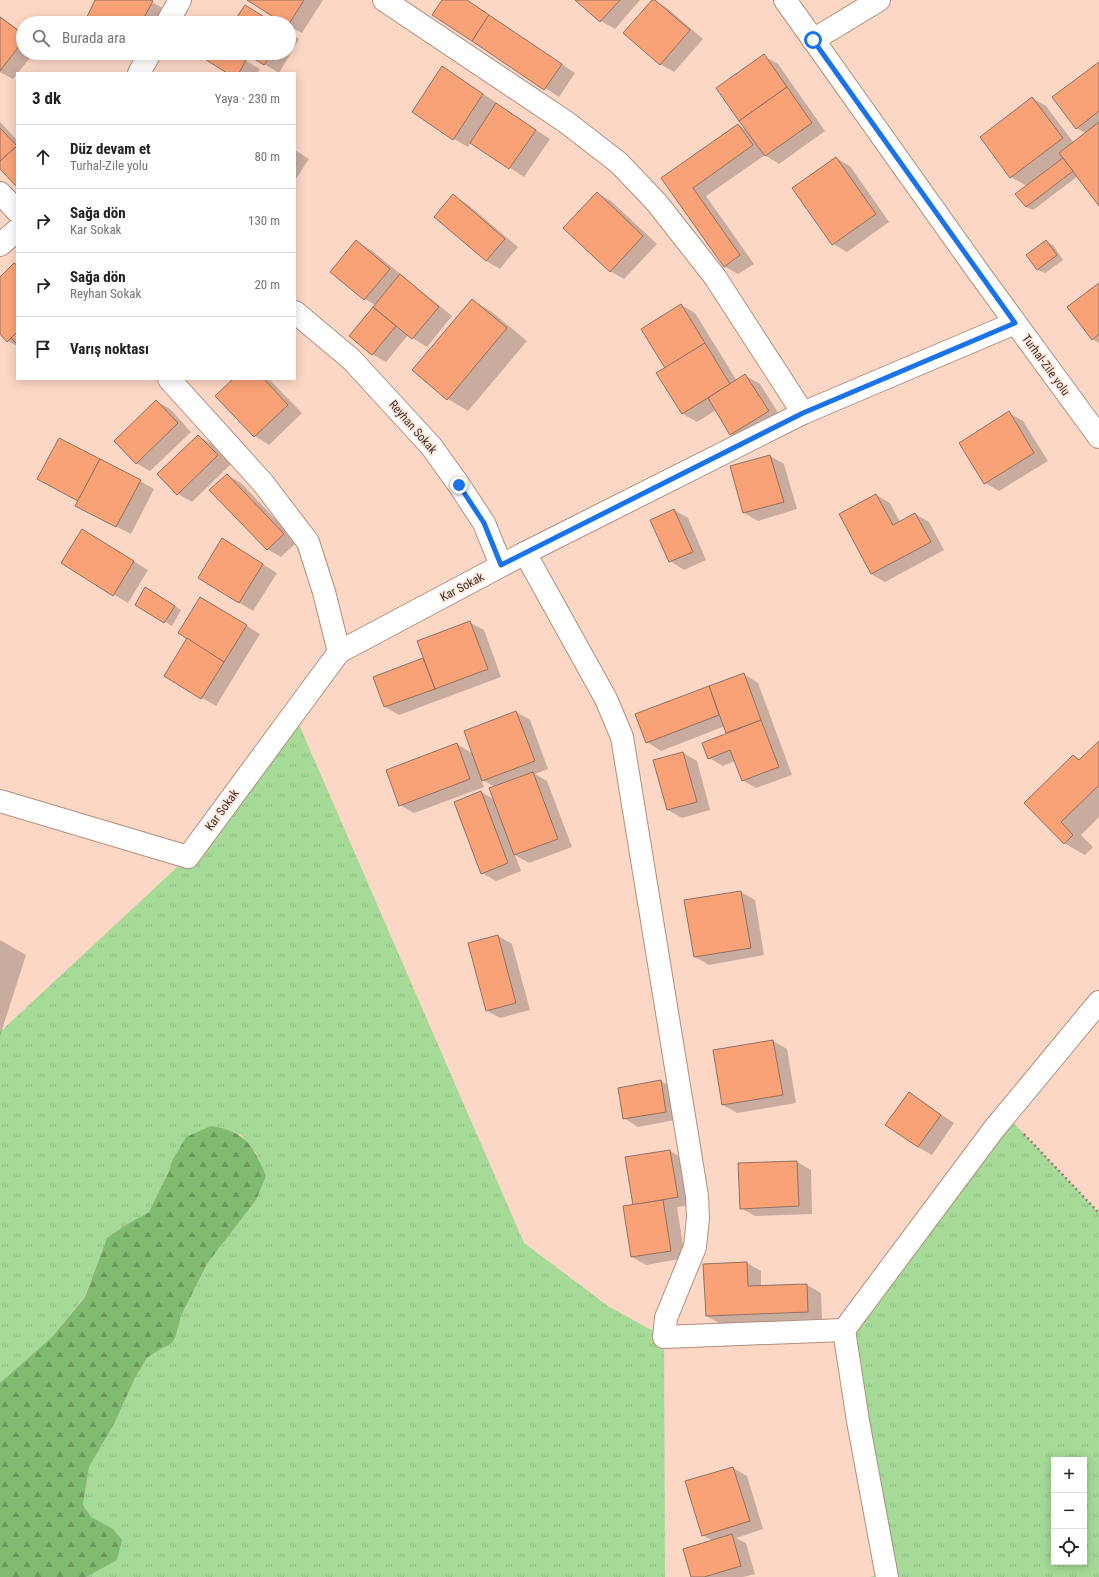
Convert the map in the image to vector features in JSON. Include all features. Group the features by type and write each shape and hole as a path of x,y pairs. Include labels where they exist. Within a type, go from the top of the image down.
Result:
{"street":[{"path":"171,16 180,0"},
{"path":"384,0 566,122 619,163 657,203 715,277 803,413"},
{"name":"Turhal-Zile yolu","path":"785,0 1015,323 1099,437"},
{"path":"813,40 879,0"},
{"path":"140,72 146,60"},
{"path":"0,193 16,210"},
{"path":"0,245 16,231"},
{"name":"Reyhan Sokak","path":"296,313 351,359 431,446 484,523 501,565"},
{"name":"Kar Sokak","path":"0,801 188,857 339,652 501,565 803,413 1015,323"},
{"path":"170,380 263,483 308,542 324,592 339,652"},
{"path":"525,553 606,699 622,737 698,1196 698,1218 695,1247 666,1318 664,1337 844,1330"},
{"path":"887,1577 858,1421 844,1330 1006,1115 1099,1002"}],"path":[{"path":"1006,1115 1099,1213"}],"green space":[{"path":"294,713 524,1243 608,1306 664,1337 665,1577 86,1577 91,1517 83,1505 89,1467 114,1424 135,1378 147,1358 171,1344 181,1316 207,1264 256,1200 265,1176 257,1154 240,1134 172,1161 169,1171 149,1212 124,1226 107,1238 85,1296 51,1338 0,1383 0,1032 188,857"},
{"path":"1006,1115 1099,1213 1099,1577 869,1577 886,1573 844,1330"},
{"path":"211,1126 233,1132 247,1142 257,1156 266,1176 256,1200 207,1264 181,1316 175,1338 171,1344 147,1358 135,1378 114,1424 89,1467 83,1505 91,1517 113,1529 122,1540 117,1560 86,1577 0,1577 0,1383 51,1338 85,1297 107,1238 124,1226 149,1212 169,1171 172,1161 186,1137"}],"building":[{"path":"95,0 153,1 145,16 87,16"},
{"path":"247,0 304,0 294,16 272,16"},
{"path":"442,0 467,0 489,15 472,41 432,15"},
{"path":"575,0 620,0 600,22"},
{"path":"652,0 655,0 690,30 660,65 623,33"},
{"path":"245,5 263,16 238,16"},
{"path":"489,15 562,64 544,90 472,41"},
{"path":"0,17 16,29 16,50 0,71"},
{"path":"764,54 787,87 739,121 716,88"},
{"path":"206,60 246,60 240,72 225,72"},
{"path":"256,60 267,60 264,65"},
{"path":"1099,62 1099,111 1076,129 1052,97"},
{"path":"442,66 483,94 453,140 412,112"},
{"path":"787,87 812,123 765,156 739,121"},
{"path":"1032,97 1063,138 1010,178 980,137"},
{"path":"496,103 536,130 509,169 470,143"},
{"path":"1099,122 1099,206 1059,153"},
{"path":"738,124 753,145 693,188 740,255 724,267 661,178"},
{"path":"0,128 16,145 16,147 0,161"},
{"path":"16,147 16,186 0,169 0,161"},
{"path":"836,157 876,214 832,245 792,188"},
{"path":"1063,158 1073,171 1026,207 1015,194"},
{"path":"597,192 643,236 610,272 563,228"},
{"path":"453,194 505,239 486,261 434,217"},
{"path":"356,240 390,269 364,300 330,272"},
{"path":"1046,240 1057,255 1037,270 1026,255"},
{"path":"14,263 16,264 16,333 7,342 0,334 0,277"},
{"path":"400,274 439,307 412,339 373,307"},
{"path":"1099,283 1099,334 1092,340 1067,307"},
{"path":"472,299 507,328 447,400 412,370"},
{"path":"681,304 705,343 665,368 641,329"},
{"path":"373,307 396,326 372,355 349,336"},
{"path":"16,333 16,343 11,338"},
{"path":"705,343 730,384 682,414 656,373"},
{"path":"745,374 769,411 730,435 708,398"},
{"path":"232,380 265,380 288,405 254,437 215,396"},
{"path":"156,400 178,423 136,464 114,441"},
{"path":"1009,411 1034,453 984,484 959,443"},
{"path":"198,435 218,455 177,495 157,474"},
{"path":"59,438 100,459 78,501 37,479"},
{"path":"770,455 784,502 743,513 730,466"},
{"path":"100,459 141,480 116,527 75,506"},
{"path":"227,474 284,534 267,550 209,490"},
{"path":"876,494 893,525 915,513 931,542 871,574 839,514"},
{"path":"674,509 693,552 669,562 650,520"},
{"path":"82,529 134,561 113,596 61,563"},
{"path":"222,538 263,564 239,603 198,578"},
{"path":"145,587 175,606 164,623 135,605"},
{"path":"200,597 247,625 224,662 178,633"},
{"path":"470,621 488,669 435,689 417,641"},
{"path":"187,638 224,662 201,699 164,676"},
{"path":"423,658 435,689 384,707 373,677"},
{"path":"744,673 761,720 726,733 709,686"},
{"path":"709,686 719,715 646,743 635,714"},
{"path":"516,711 535,761 482,781 464,731"},
{"path":"761,720 779,767 742,781 730,750 708,759 702,743"},
{"path":"1099,741 1099,785 1061,822 1073,835 1064,844 1024,803 1073,755 1079,760"},
{"path":"457,743 470,779 399,806 386,770"},
{"path":"683,752 697,802 667,810 653,760"},
{"path":"533,772 558,839 514,855 489,788"},
{"path":"481,791 508,863 481,874 454,802"},
{"path":"741,891 751,948 694,957 684,900"},
{"path":"498,935 516,1003 486,1011 468,943"},
{"path":"773,1040 783,1095 722,1105 713,1050"},
{"path":"661,1080 666,1112 623,1119 618,1088"},
{"path":"909,1092 941,1115 918,1147 885,1125"},
{"path":"670,1150 678,1197 633,1205 625,1157"},
{"path":"797,1161 799,1206 740,1209 738,1163"},
{"path":"663,1200 671,1251 631,1257 623,1206"},
{"path":"747,1262 748,1286 807,1284 808,1312 706,1316 703,1264"},
{"path":"733,1467 750,1521 702,1536 685,1481"},
{"path":"732,1534 741,1566 704,1577 691,1577 683,1549"}],"route":[{"path":"459,485 484,523 501,565 803,413 1015,323 813,40"}]}
